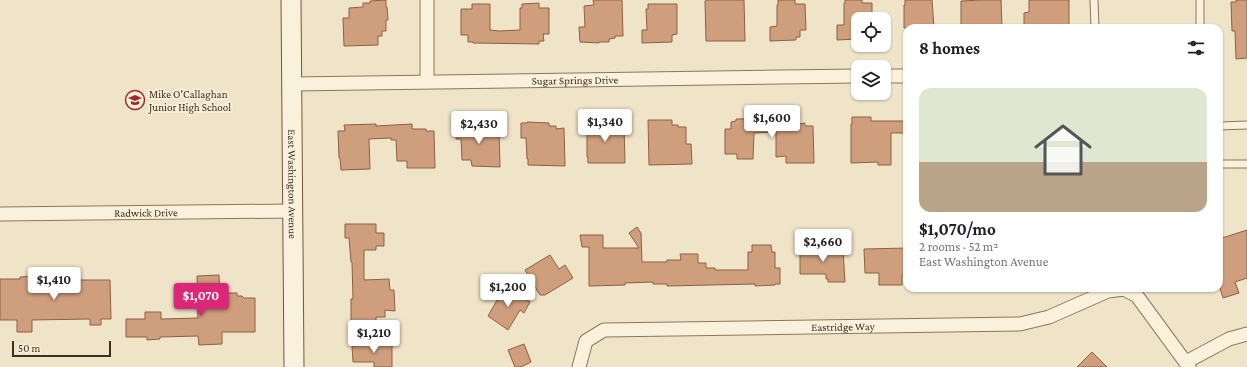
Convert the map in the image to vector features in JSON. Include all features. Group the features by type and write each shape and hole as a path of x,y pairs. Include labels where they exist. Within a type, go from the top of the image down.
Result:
{"street":[{"name":"East Washington Avenue","path":"291,0 294,367"},
{"path":"427,0 427,81"},
{"name":"Sugar Springs Drive","path":"292,84 851,76"},
{"path":"891,76 903,76"},
{"name":"Radwick Drive","path":"0,214 292,211"},
{"name":"Eastridge Way","path":"579,367 586,341 604,330 1020,324 1049,317 1106,292"},
{"name":"Eastridge Way","path":"1130,292 1137,296 1188,364"},
{"path":"1188,364 1228,340 1247,334"}],"lane":[{"path":"1094,0 1094,24"},
{"path":"1200,0 1200,24"},
{"path":"1223,126 1247,125"},
{"path":"1223,164 1247,164"}],"building":[{"path":"386,0 388,20 386,20 386,31 382,31 382,36 378,36 378,45 344,46 343,18 349,18 349,8 363,7 363,3 370,3 370,1"},
{"path":"593,0 622,0 623,36 615,36 615,38 609,39 609,42 580,42 579,27 585,27 584,6 594,5"},
{"path":"744,0 745,41 706,41 705,1"},
{"path":"778,0 795,0 795,4 805,4 806,30 800,30 800,37 796,37 796,40 770,41 770,27 777,26"},
{"path":"845,0 862,0 862,3 872,3 872,12 851,12 851,39 837,40 837,25 844,25"},
{"path":"905,0 932,0 934,24 904,24"},
{"path":"1001,0 1002,24 961,24 961,1"},
{"path":"1029,0 1069,0 1069,24 1024,24 1024,13 1029,12"},
{"path":"1236,0 1247,0 1247,58 1236,59 1235,31 1232,31 1231,2 1236,2"},
{"path":"539,3 539,8 549,8 549,34 543,34 544,41 539,41 539,44 473,43 468,42 468,35 461,35 461,9 472,9 472,4 490,4 490,30 499,31 520,30 520,8 522,8 522,4"},
{"path":"648,4 677,4 677,34 672,35 672,42 642,43 642,30 647,30 646,9 648,9"},
{"path":"852,117 871,117 871,121 903,121 903,133 891,133 891,165 878,165 878,162 851,163"},
{"path":"799,118 799,124 805,123 805,126 813,126 814,163 786,163 786,156 776,157 776,132 754,133 753,159 737,159 737,154 725,154 725,129 731,129 731,122 736,121 736,119"},
{"path":"648,120 672,120 672,125 686,127 686,144 691,144 692,164 649,165"},
{"path":"587,121 609,121 609,124 615,124 615,127 624,126 625,163 588,163"},
{"path":"521,123 549,123 549,126 556,126 556,129 564,128 565,166 528,165 526,138 521,138"},
{"path":"376,124 376,126 412,124 412,129 426,129 426,131 434,131 435,168 407,168 407,161 397,161 396,140 391,140 391,138 369,139 370,169 341,170 338,131 345,131 344,125"},
{"path":"456,124 484,124 484,127 490,127 490,130 499,130 500,167 472,166 471,160 462,160 461,139 456,139"},
{"path":"345,224 376,224 376,233 384,233 384,246 376,246 376,250 364,250 364,280 389,279 390,290 394,290 395,311 385,310 385,317 376,317 376,322 351,322 351,299 353,299 352,262 349,238 345,238"},
{"path":"637,227 641,233 642,262 667,262 667,260 681,260 680,254 698,254 698,263 706,263 706,268 715,268 715,270 748,270 748,252 752,252 752,245 771,245 772,252 775,252 775,268 780,268 780,284 755,286 755,284 667,286 667,284 653,284 653,282 625,283 625,285 589,286 589,247 582,247 580,235 603,235 603,248 639,248 629,233"},
{"path":"1247,230 1247,278 1235,282 1239,293 1223,298 1221,292 1223,292 1223,238"},
{"path":"825,247 825,249 843,249 845,282 828,282 828,279 826,279 826,274 800,274 800,248"},
{"path":"903,248 902,285 879,285 879,273 865,273 864,249"},
{"path":"550,255 559,269 565,265 573,278 545,295 540,295 525,270"},
{"path":"219,275 220,293 237,293 237,296 242,296 244,298 255,298 255,332 222,332 222,344 199,345 198,336 160,337 160,339 147,340 147,337 126,337 126,319 145,319 145,312 161,312 161,319 198,318 197,276"},
{"path":"33,276 33,280 74,278 74,280 110,280 111,319 101,319 101,325 90,325 90,319 32,320 32,332 17,332 17,320 0,320 0,279 20,279 20,277"},
{"path":"505,286 530,302 524,313 520,310 508,330 488,316"},
{"path":"366,342 385,342 385,344 392,344 392,367 374,367 374,362 353,362 352,346 366,345"},
{"path":"524,344 531,362 521,367 515,367 508,350"},
{"path":"1092,352 1107,367 1077,367"}],"place":[{"name":"Mike O'Callaghan Junior High School","path":"135,100"}]}
